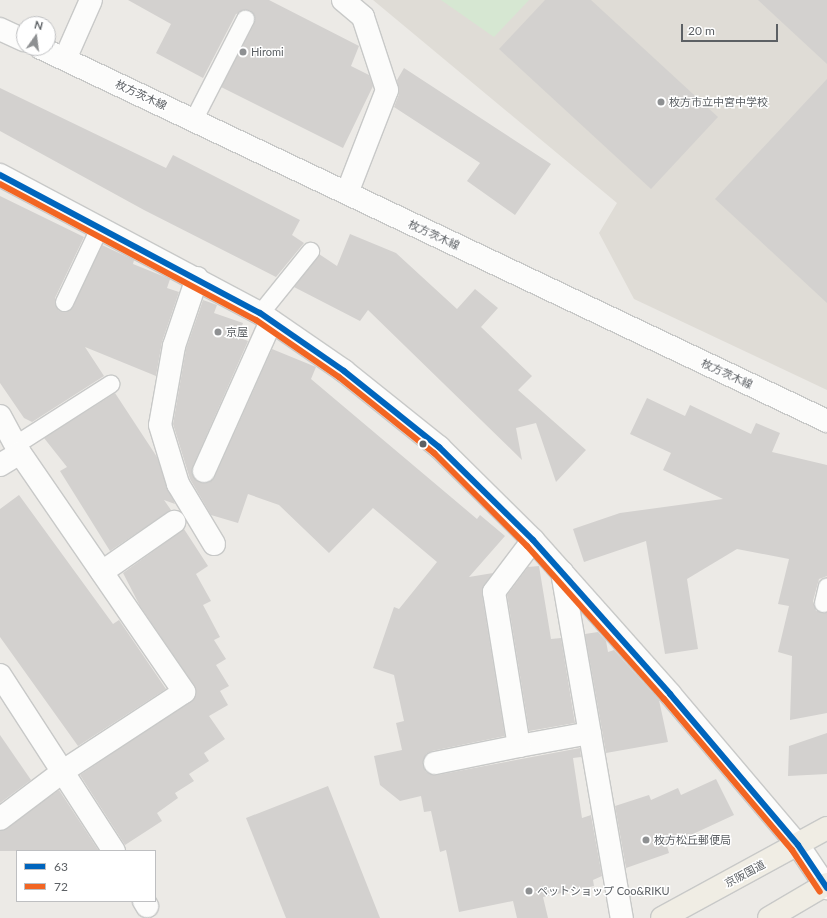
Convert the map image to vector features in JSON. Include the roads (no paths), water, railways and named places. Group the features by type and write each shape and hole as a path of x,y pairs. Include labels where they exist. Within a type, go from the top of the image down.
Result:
{"highway":[{"name":"京阪国道","path":"662,918 827,828"},
{"path":"769,918 826,886"}],"street":[{"path":"65,59 92,0"},
{"path":"343,0 363,17 388,90 347,193"},
{"path":"0,29 16,36"},
{"name":"枚方茨木線","path":"56,55 827,421"},
{"path":"0,175 100,226 197,278 265,317 344,371 439,447 533,540 562,572 798,845 826,886"},
{"path":"197,278 174,346 160,425 178,484 214,544"},
{"path":"204,471 265,317"},
{"path":"0,416 18,449 184,692 65,770 0,819"},
{"path":"0,465 18,449"},
{"path":"102,572 174,522"},
{"path":"519,746 494,592 533,540"},
{"path":"562,572 622,918"},
{"path":"0,675 65,770 113,850"},
{"path":"435,763 590,733"}],"lane":[{"path":"193,120 245,19"},
{"path":"64,302 100,226"},
{"path":"265,317 310,251"},
{"path":"18,449 110,384"},
{"path":"823,602 827,586"}],"place":[{"name":"Hiromi","path":"243,52"},
{"name":"枚方市立中宮中学校","path":"661,102"},
{"name":"京屋","path":"218,332"},
{"name":"枚方松丘郵便局","path":"646,840"},
{"name":"ペットショップ Coo&RIKU","path":"529,891"}]}
